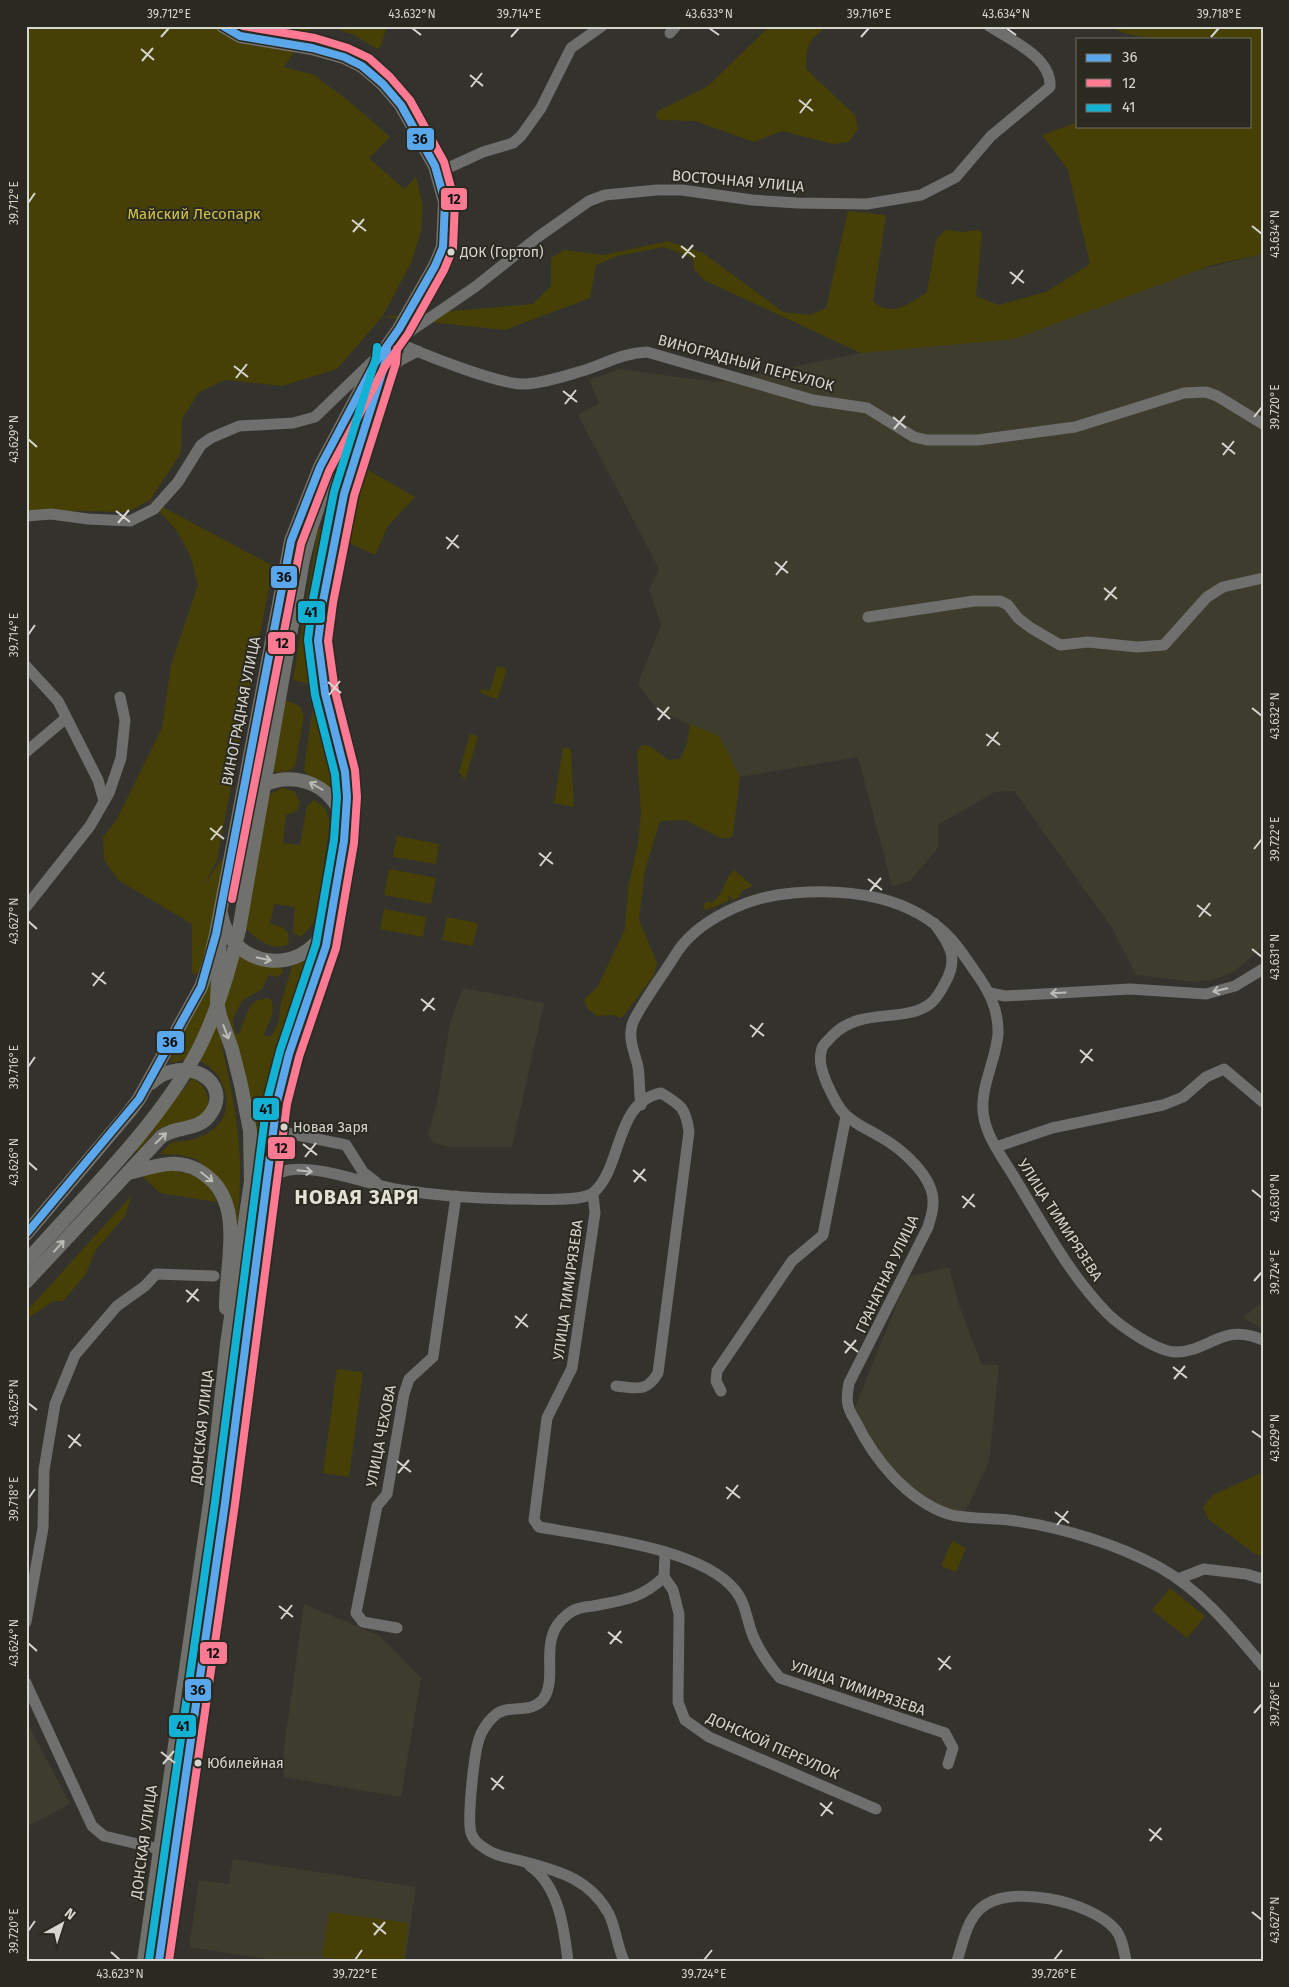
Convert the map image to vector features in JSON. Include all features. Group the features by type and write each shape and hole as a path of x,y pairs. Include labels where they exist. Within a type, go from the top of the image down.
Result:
{"main road":[{"name":"ВИНОГРАДНАЯ УЛИЦА","path":"26,1234 130,1111 201,987 209,964 291,541 320,468 375,364 392,344 421,294 443,246 444,202 437,173 421,139 401,105 383,84 362,66 344,57 312,48 240,36 224,26"},
{"name":"ДОНСКАЯ УЛИЦА","path":"144,1961 159,1849 199,1631 225,1503 277,1102 289,1054 321,965 344,841 348,797 345,772 325,693 318,641 323,601 344,494 377,385 392,344"},
{"path":"26,1262 154,1118 192,1060 212,1021 229,972 239,930 303,560 311,528 325,486 341,456 392,344"},
{"path":"236,824 243,804 257,789 277,780 298,779 318,786 334,801 343,820 344,841"},
{"name":"ДОНСКАЯ УЛИЦА","path":"159,1961 199,1631 211,1494 228,1344 251,1182 250,1131 232,1049 220,1016 217,1001 222,898"},
{"path":"222,898 222,920 231,939 247,954 267,961 288,960 308,951 322,936 330,916"},
{"path":"26,1282 168,1131 190,1128 203,1122 212,1112 216,1099 214,1086 206,1078 196,1071 184,1068 166,1073 144,1089"},
{"path":"128,1173 160,1165 182,1165 203,1173 219,1189 228,1209 230,1231 226,1286 228,1344"}],"street":[{"path":"437,173 483,152 513,143 521,136 542,108 571,48 602,26"},
{"name":"ВОСТОЧНАЯ УЛИЦА","path":"392,344 475,287 560,220 589,201 605,195 682,190 752,200 866,204 921,195 948,183 956,177 991,136 1050,87 1051,79 1042,63 989,26"},
{"path":"26,516 51,514 88,519 130,521 154,509 178,482 201,445 211,438 239,426 293,423 315,417 392,344"},
{"name":"ВИНОГРАДНЫЙ ПЕРЕУЛОК","path":"392,344 418,351 495,378 525,385 582,371 628,353 647,352 813,400 867,408 914,437 927,440 978,440 1075,427 1184,393 1206,392 1217,396 1263,424"},
{"path":"377,385 399,361 418,351"},
{"path":"868,617 974,601 1000,600 1008,605 1018,618 1031,628 1060,645 1088,642 1137,647 1164,645 1207,596 1223,588 1263,578"},
{"path":"26,666 58,701 98,780 104,801"},
{"path":"26,907 90,826 104,801 121,758 125,720 120,697"},
{"path":"26,752 66,718"},
{"name":"УЛИЦА ТИМИРЯЗЕВА","path":"641,1105 638,1069 631,1044 632,1024 681,944 696,930 715,918 780,894 820,890 882,898 906,906 934,924 952,940 990,992 997,1017 998,1035 984,1095 983,1118 996,1147 1070,1268 1109,1316 1159,1348 1174,1352 1191,1349 1229,1333 1246,1334 1263,1340"},
{"name":"УЛИЦА ТИМИРЯЗЕВА","path":"846,1116 833,1095 819,1064 823,1046 836,1032 851,1022 878,1015 911,1011 930,1004 934,1000 946,981 953,959 948,942 934,924"},
{"path":"990,992 1005,996 1130,989 1206,994 1235,986 1263,969"},
{"name":"УЛИЦА ТИМИРЯЗЕВА","path":"996,1147 1052,1128 1163,1105 1183,1096 1206,1077 1224,1069 1263,1102"},
{"path":"592,1194 603,1181 628,1120 641,1105 652,1095 661,1093 678,1103 687,1115 689,1132 658,1373 652,1384 641,1389 616,1386"},
{"path":"721,1391 716,1381 717,1371 792,1261 823,1235 846,1116"},
{"name":"ГРАНАТНАЯ УЛИЦА","path":"846,1116 887,1140 905,1154 925,1175 934,1203 928,1227 849,1383 848,1407 875,1456 912,1492 949,1514 1016,1521 1087,1538 1131,1554 1178,1578 1222,1617 1263,1666"},
{"path":"273,1130 337,1142 348,1148 363,1172 381,1186"},
{"path":"341,1176 351,1170 354,1160"},
{"name":"УЛИЦА ТИМИРЯЗЕВА","path":"265,1190 275,1176 289,1170 303,1170 341,1176 381,1186 456,1196 529,1199 576,1198 592,1194 594,1213 572,1368 547,1418 534,1520 539,1527 682,1557 714,1573 736,1590 753,1636 769,1665 780,1678 945,1733 953,1748 948,1764"},
{"name":"УЛИЦА ЧЕХОВА","path":"397,1628 363,1622 356,1613 377,1506 387,1494 408,1379 432,1356 456,1196"},
{"path":"26,1622 43,1528 44,1470 55,1404 75,1355 117,1306 145,1286 156,1274 214,1276"},
{"name":"ДОНСКОЙ ПЕРЕУЛОК","path":"665,1552 664,1577 673,1590 679,1614 678,1702 685,1720 709,1736 876,1809"},
{"path":"1178,1578 1204,1569 1263,1579"},
{"path":"624,1961 609,1915 595,1895 570,1875 492,1854 481,1846 472,1834 469,1821 478,1741 485,1725 496,1714 508,1710 530,1708 537,1705 544,1697 548,1688 549,1648 554,1630 569,1613 577,1609 636,1598 654,1588 664,1577"},
{"path":"26,1683 92,1826 104,1836 159,1849"},
{"path":"523,1862 541,1874 551,1889 565,1933 568,1961"},
{"path":"957,1961 969,1925 981,1908 1006,1898 1036,1896 1061,1900 1088,1909 1105,1920 1116,1929 1123,1944 1126,1961"}],"shaded area":[{"path":"1263,254 1263,952 1261,949 1233,972 1213,980 1193,982 1136,975 1112,928 1014,791 995,792 938,825 938,848 910,881 892,886 858,757 740,777 719,736 658,711 638,684 661,625 649,590 659,569 578,415 599,403 589,380 619,369 717,382 861,353"},
{"path":"463,988 544,1003 512,1147 451,1147 434,1143 428,1135 438,1096 450,1022"},
{"path":"949,1267 959,1305 982,1365 999,1365 989,1462 964,1514 933,1504 907,1484 885,1462 867,1437 855,1407 905,1284 911,1276"},
{"path":"1263,1301 1263,1329 1243,1318"},
{"path":"304,1604 380,1636 421,1678 401,1797 284,1777 282,1762"},
{"path":"26,1720 70,1804 26,1827"},
{"path":"233,1859 416,1887 405,1961 281,1961 189,1947 199,1880 229,1884"}],"green space":[{"name":"Майский Лесопарк","path":"26,26 312,26 284,67 314,75 350,102 390,137 369,158 404,189 416,177 423,205 421,232 411,263 382,317 337,369 282,386 225,380 199,392 182,419 181,453 150,500 273,566 217,860 204,885 223,859 211,938 202,966 196,975 192,973 192,924 118,880 104,859 103,838 117,819 162,728 171,665 198,585 191,557 177,531 149,500 128,512 26,510"},
{"path":"330,26 387,26 381,46 377,49 354,35"},
{"path":"770,26 828,26 812,39 807,54 806,69 855,115 858,129 849,142 833,144 782,131 754,142 695,121 660,120 656,117 658,111 708,86"},
{"path":"1112,26 1263,26 1263,254 1212,265 1014,339 861,353 704,280 694,269 693,258 664,247 617,256 596,265 590,298 505,330 382,317 533,304 551,286 551,258 564,250 603,255 668,241 703,253 783,312 810,315 826,308 848,211 886,215 873,301 880,306 894,309 907,305 927,292 936,240 945,230 962,232 979,230 982,233 976,296 999,305 1046,292 1090,264 1068,170 1042,135 1076,123 1076,128 1252,128 1252,38 1155,38 1121,32"},
{"path":"361,469 368,470 415,497 388,526 375,555 347,542 352,504"},
{"path":"318,528 322,530 310,604 310,648 338,764 338,798 304,770 313,705 313,685 293,680"},
{"path":"497,666 507,669 497,699 480,691 481,689 490,691"},
{"path":"283,699 300,706 304,716 295,766 286,771 276,772 269,770"},
{"path":"690,724 719,736 740,777 733,835 730,838 721,838 685,820 660,821 645,870 639,920 657,963 654,975 622,1018 612,1015 597,1016 587,1008 584,1000 598,986 625,929 628,888 638,844 641,813 637,752 642,745 650,746 669,760 680,759 687,744"},
{"path":"470,734 478,736 465,780 459,772"},
{"path":"563,747 571,749 574,807 554,803"},
{"path":"282,788 294,791 300,801 297,811 286,815 283,843 300,845 307,806 314,800 325,808 330,821 317,915 312,925 301,937 293,932 295,907 274,904 270,924 285,929 289,939 288,944 276,947 259,940 244,927 267,796"},
{"path":"397,836 439,844 436,864 393,857"},
{"path":"389,869 436,878 431,904 384,895"},
{"path":"734,870 753,886 743,890 739,897 732,900 729,895 728,901 707,910 704,909 703,906 707,901 711,903 720,894"},
{"path":"384,909 426,917 423,937 380,929"},
{"path":"447,917 478,923 473,946 442,940"},
{"path":"317,946 308,978 284,1034 268,1079 259,1193 231,1415 229,1415 227,1412 237,1344 254,1180 223,1005 238,947 280,964 283,972 277,977 269,975 262,989 243,1000 233,1020 235,1033 239,1034 250,1006 255,1001 268,998 272,1001 273,1012 264,1035 268,1037 272,1035 279,1021 280,1006 294,960"},
{"path":"212,976 217,1018 234,1103 239,1145 239,1199 230,1290 228,1193 219,1178 196,1159 181,1155 160,1154 172,1142 204,1136 219,1124 224,1115 225,1093 222,1082 216,1073 198,1061 185,1060 172,1063 170,1061"},
{"path":"192,1078 203,1087 207,1095 207,1108 203,1114 197,1118 159,1129 150,1136 138,1152 135,1150"},
{"path":"166,1169 197,1177 208,1186 217,1202 160,1193 143,1177 150,1172"},
{"path":"132,1195 125,1216 95,1251 86,1274 63,1301 54,1301 26,1319 26,1312"},
{"path":"337,1369 363,1372 349,1477 323,1473"},
{"path":"1263,1472 1263,1556 1255,1554 1208,1519 1203,1507 1213,1495"},
{"path":"952,1541 966,1548 956,1572 941,1566"},
{"path":"1170,1588 1205,1616 1187,1638 1152,1610"},
{"path":"329,1912 408,1923 404,1961 352,1961 322,1957"}],"transit line":[{"name":"36","path":"26,1234 139,1099 201,987 216,934 291,541 320,467 375,363 399,329 435,266 443,247 445,202 435,166 401,105 383,84 362,66 344,57 312,48 240,36 223,26"},
{"name":"12","path":"232,899 301,544 329,471 384,368 408,334 444,270 453,248 455,202 444,162 410,100 390,77 369,58 348,48 315,38 243,26"},
{"name":"41","path":"149,1960 215,1502 267,1101 280,1051 316,944 334,840 337,797 335,774 315,695 308,640 313,599 334,492 376,358 377,347"},
{"name":"36","path":"159,1961 225,1503 277,1102 289,1054 326,946 344,841 347,797 345,772 325,693 318,641 323,601 344,494 386,360 387,348"},
{"name":"12","path":"169,1961 235,1504 287,1104 299,1057 336,948 354,843 357,797 355,770 335,691 328,641 333,603 354,496 396,363 397,349"}],"place":[{"name":"ДОК (Гортоп)","path":"451,252"},
{"name":"Новая Заря","path":"284,1127"},
{"name":"Юбилейная","path":"198,1763"}],"district":[{"name":"НОВАЯ ЗАРЯ","path":"357,1197"}]}
